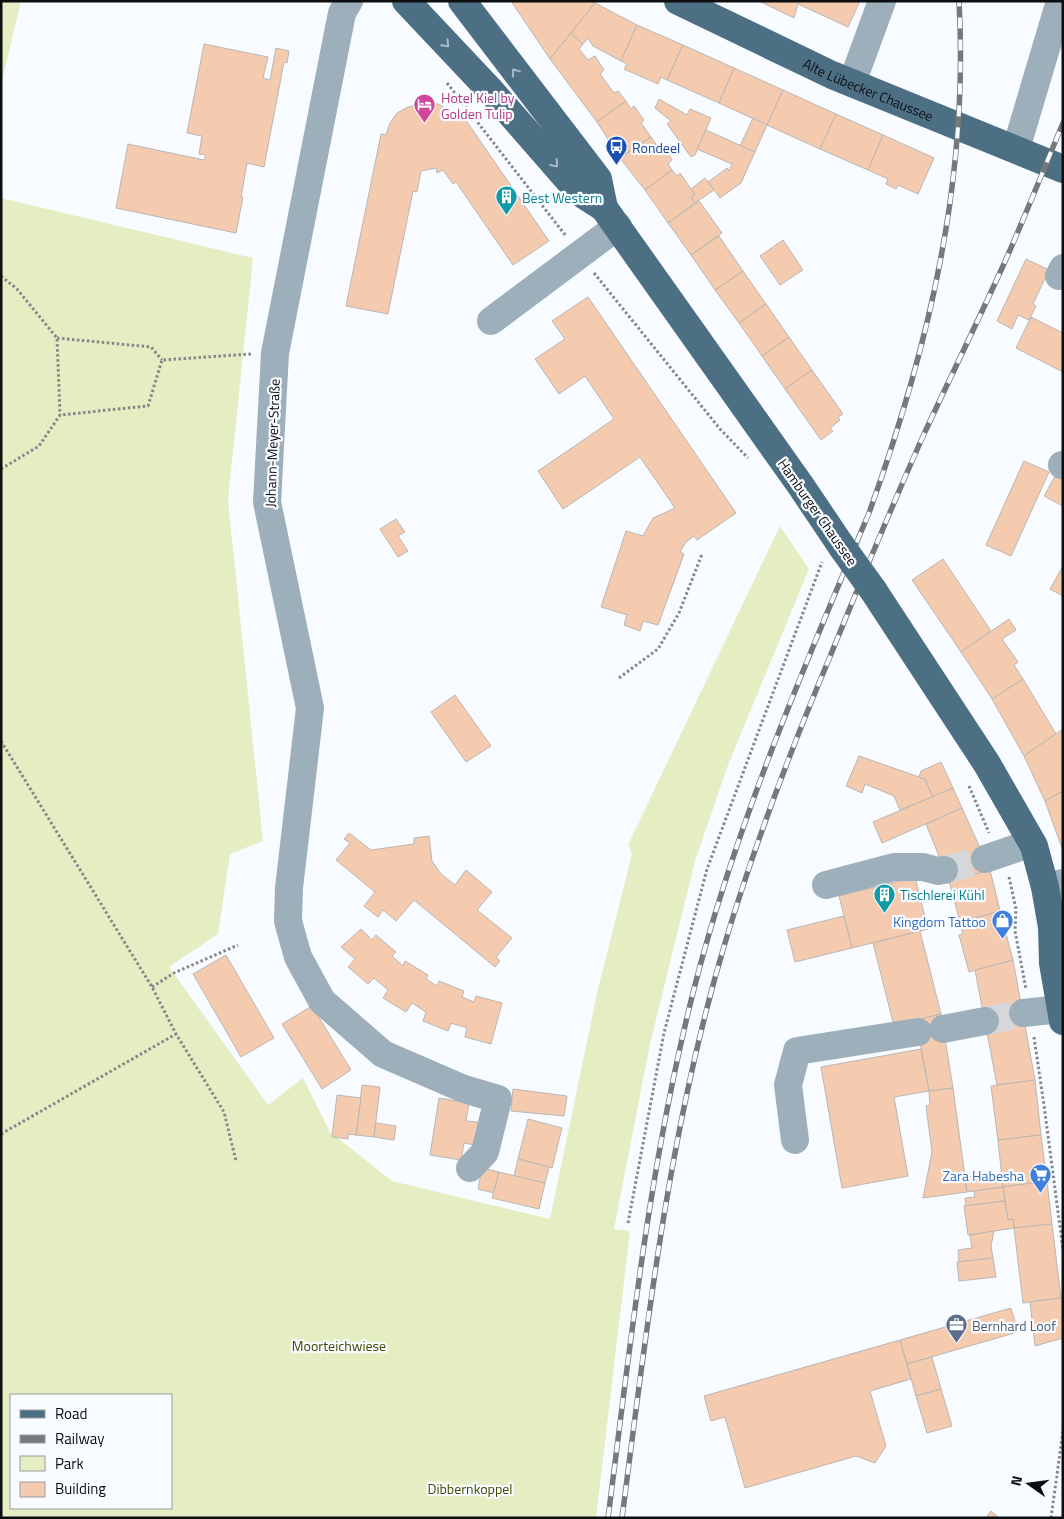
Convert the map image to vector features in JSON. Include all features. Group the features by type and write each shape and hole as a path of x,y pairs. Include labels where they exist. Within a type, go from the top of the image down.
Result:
{"main road":[{"name":"Hamburger Chaussee","path":"406,1 489,89 579,192 611,217"},
{"name":"Hamburger Chaussee","path":"462,1 598,179 611,217 801,486 833,552 873,590 987,764 1006,846 1037,936 1053,963"},
{"name":"Alte Lübecker Chaussee","path":"678,1 832,75 1063,169"},
{"name":"Hamburger Chaussee","path":"1006,846 1034,846 1054,885 1053,963 1062,1015"}],"street":[{"name":"Johann-Meyer-Straße","path":"348,1 342,14 275,353 267,502 310,708 289,888 288,921 298,957 322,1001 383,1054 464,1089 498,1099 485,1152 470,1168"},
{"path":"852,83 882,1"},
{"path":"1016,149 1060,1"},
{"path":"490,321 611,217"},
{"path":"826,885 894,867 923,867 938,871 944,870"},
{"path":"1026,1013 1062,1015"},
{"path":"795,1140 788,1085 797,1051 985,1021"}],"path":[{"path":"1,276 17,289 57,338 60,415 39,446 1,469"},
{"path":"57,338 151,347 162,360"},
{"path":"162,360 275,353"},
{"path":"60,415 148,406 162,360"},
{"path":"628,1223 664,1033 708,869 833,552"},
{"path":"619,678 658,649 679,613 702,554"},
{"path":"1,741 152,987 176,1034 224,1112 236,1161"},
{"path":"968,784 1006,846 1007,870 1016,909 1015,931 1026,1013 1044,1105 1063,1250"},
{"path":"152,987 174,973 238,945"},
{"path":"1,1134 176,1034"},
{"path":"1051,1518 1063,1430"}],"green space":[{"path":"1,1 21,1 1,85"},
{"name":"Moorteichwiese","path":"1,198 253,258 228,500 263,841 230,854 218,934 169,967 268,1105 303,1078 330,1132 392,1181 550,1219 598,989 632,854 628,845 780,526 809,569 728,765 695,861 650,1044 614,1229 630,1231 596,1518 1,1518"}],"building":[{"path":"511,1 590,1 595,3 550,59"},
{"path":"759,1 799,1 794,18"},
{"path":"799,1 860,1 848,27 798,4"},
{"path":"595,3 637,25 621,61 593,46 588,38 583,44 571,33"},
{"path":"637,25 683,45 667,80 661,77 658,84 624,69 627,64 621,61"},
{"path":"571,33 583,44 579,49 588,60 595,56 604,70 600,74 614,93 618,91 626,101 597,122 550,59"},
{"path":"204,44 268,57 263,78 270,80 276,48 289,51 287,63 284,62 264,167 247,163 236,233 116,208 128,144 204,160 206,155 199,154 202,136 187,133"},
{"path":"683,45 734,68 719,103 667,80"},
{"path":"734,68 783,90 767,125 719,103"},
{"path":"783,90 836,114 820,149 767,125"},
{"path":"659,99 687,115 690,109 711,118 695,155 691,157 667,124 671,121 655,108"},
{"path":"626,101 631,109 634,106 644,120 641,123 651,137 620,158 597,122"},
{"name":"Best Western","path":"429,103 438,104 449,110 459,119 463,116 549,241 513,265 456,182 453,184 443,170 437,173 436,168 421,171 417,192 413,191 388,314 346,306 381,134 386,135 390,123 397,113 408,107"},
{"path":"836,114 883,135 868,170 820,149"},
{"path":"753,118 767,125 755,152 740,146"},
{"path":"706,130 755,152 741,183 720,198 708,182 727,168 729,171 732,164 697,149"},
{"path":"883,135 934,158 918,194 898,185 896,189 886,184 888,179 868,170"},
{"path":"651,137 660,150 664,148 672,160 668,164 672,170 645,190 620,158"},
{"path":"672,170 677,176 680,173 695,194 691,197 695,203 668,223 645,190"},
{"path":"705,178 714,190 695,203 691,197 695,194 691,189"},
{"path":"699,201 722,233 691,255 668,223"},
{"path":"719,236 743,271 715,290 691,255"},
{"path":"783,240 803,270 780,285 760,256"},
{"path":"1026,259 1049,270 1033,304 1036,306 1029,320 1018,315 1012,329 997,321"},
{"path":"743,271 766,304 739,323 715,290"},
{"path":"588,297 736,513 697,540 694,536 686,542 680,552 684,554 658,625 643,621 640,631 624,625 627,615 601,607 626,531 643,536 653,518 675,508 640,457 563,509 538,471 614,419 585,376 559,394 535,359 565,339 552,321"},
{"path":"766,304 789,337 762,356 739,323"},
{"path":"1031,317 1063,333 1063,372 1016,348"},
{"path":"789,337 812,370 785,389 762,356"},
{"path":"812,370 843,414 838,417 840,420 830,428 833,431 821,440 785,389"},
{"path":"1024,461 1049,472 1011,556 986,545"},
{"path":"1055,476 1063,480 1063,506 1044,496"},
{"path":"396,519 405,532 398,536 408,551 398,557 380,529"},
{"path":"943,559 991,631 961,652 912,580"},
{"path":"1063,566 1063,596 1050,589"},
{"path":"1009,619 1016,630 1002,639 1018,662 1014,665 1023,679 992,699 961,652"},
{"path":"1023,679 1056,734 1024,756 992,699"},
{"path":"455,695 491,746 466,762 431,712"},
{"path":"1063,729 1063,791 1045,801 1024,756"},
{"path":"859,756 925,779 933,797 900,810 894,796 865,784 862,793 846,786"},
{"path":"941,762 953,788 933,797 925,779 919,777 921,771"},
{"path":"953,788 962,808 882,843 873,822"},
{"path":"1063,791 1063,851 1045,801"},
{"path":"962,808 990,870 949,881 926,824"},
{"path":"349,833 371,850 414,844 414,838 429,836 432,861 441,874 455,885 466,870 492,892 477,910 512,938 496,957 500,961 495,967 414,900 396,921 383,910 378,917 364,906 375,892 336,860 350,843 344,839"},
{"path":"990,870 1000,911 960,922 949,881"},
{"name":"Tischlerei Kühl","path":"915,877 928,929 852,948 839,896"},
{"path":"1000,911 1013,960 969,972 959,935 963,934 960,922"},
{"path":"844,916 852,948 795,962 787,930"},
{"path":"361,929 372,940 376,935 396,952 392,956 403,966 405,961 428,975 426,979 437,986 439,981 464,991 462,997 474,1002 476,996 502,1003 491,1044 465,1037 467,1028 451,1023 448,1031 423,1021 426,1012 412,1003 406,1012 383,998 388,990 374,978 368,984 348,967 355,959 341,947"},
{"path":"920,931 941,1014 894,1026 873,943"},
{"path":"226,955 274,1038 241,1057 193,974"},
{"path":"1013,960 1035,1080 997,1085 975,970"},
{"path":"312,1006 351,1070 322,1089 282,1024"},
{"path":"941,1014 953,1088 929,1091 916,1020"},
{"path":"921,1049 929,1091 894,1097 908,1176 842,1188 821,1067"},
{"path":"1035,1080 1041,1135 998,1140 991,1086"},
{"path":"362,1085 380,1087 374,1137 356,1135"},
{"path":"953,1088 967,1192 923,1198 932,1152 926,1106 930,1105 929,1091"},
{"path":"513,1089 567,1096 564,1116 511,1111"},
{"path":"337,1095 361,1098 356,1135 348,1134 348,1139 332,1137"},
{"path":"439,1098 469,1103 466,1121 478,1122 475,1145 464,1143 461,1160 430,1155"},
{"path":"528,1119 562,1128 552,1168 518,1159"},
{"path":"376,1123 396,1126 394,1140 374,1137"},
{"path":"1041,1135 1047,1181 1003,1187 998,1140"},
{"path":"518,1159 549,1167 545,1183 514,1176"},
{"path":"482,1168 499,1172 494,1193 478,1189"},
{"path":"499,1172 545,1183 539,1209 492,1198"},
{"path":"1001,1173 1003,1187 967,1192 965,1177"},
{"path":"1047,1181 1052,1224 1014,1228 1013,1219 1008,1220 1003,1187"},
{"path":"1003,1187 1005,1201 966,1206 965,1198 975,1197 974,1191"},
{"path":"1005,1201 1008,1220 1013,1219 1014,1228 968,1235 964,1206"},
{"path":"1052,1224 1061,1298 1023,1303 1014,1228"},
{"path":"994,1231 991,1246 993,1258 959,1262 958,1250 972,1248 970,1235"},
{"path":"993,1258 996,1277 959,1281 957,1262"},
{"path":"1063,1298 1063,1338 1035,1346 1030,1302"},
{"path":"1011,1308 1018,1332 907,1364 900,1340"},
{"path":"900,1340 911,1379 870,1391 886,1446 875,1463 856,1456 745,1488 725,1417 711,1421 704,1396"},
{"path":"932,1357 941,1389 916,1396 907,1364"},
{"path":"941,1389 952,1426 927,1433 916,1396"},
{"path":"991,1511 999,1518 986,1518"}],"tunnel":[{"path":"944,870 985,859"},
{"path":"985,1021 1023,1013"}],"railway":[{"path":"608,1518 643,1250 666,1117 695,985 712,924 751,805 796,687 869,513 891,451 926,325 951,197 958,132 960,67 959,1"},
{"path":"622,1518 651,1301 674,1156 706,1013 736,907 760,835 787,764 864,574 924,434 1003,266 1063,123"}],"place":[{"name":"Hotel Kiel by Golden Tulip","path":"425,124"},
{"name":"Rondeel","path":"616,166"},
{"name":"Best Western","path":"506,216"},
{"name":"Tischlerei Kühl","path":"884,913"},
{"name":"Kingdom Tattoo","path":"1002,940"},
{"name":"Zara Habesha","path":"1040,1194"},
{"name":"Bernhard Loof","path":"956,1344"}],"park label":[{"name":"Dibbernkoppel","path":"470,1488"}]}
